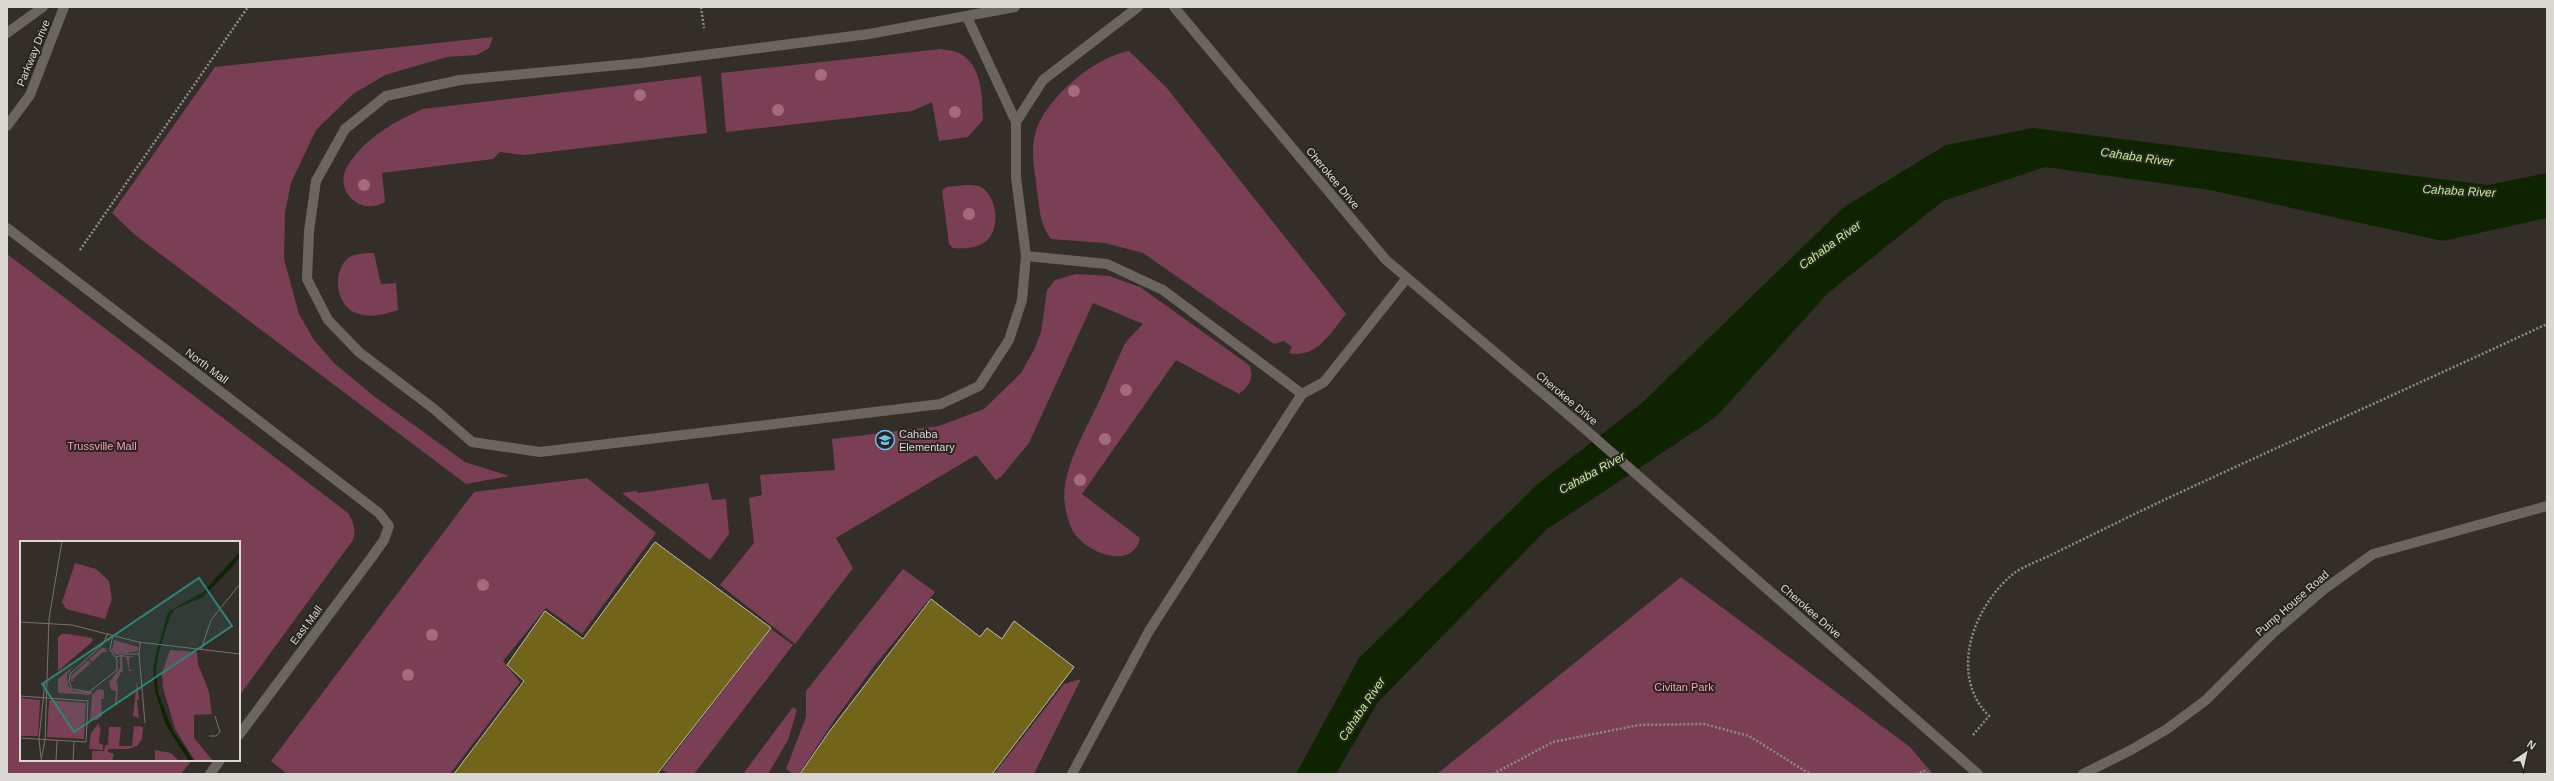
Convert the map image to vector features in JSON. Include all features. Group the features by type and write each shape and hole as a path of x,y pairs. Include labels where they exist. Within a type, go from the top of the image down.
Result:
{"street":[{"name":"Parkway Drive","path":"7,33 43,7"},
{"name":"Parkway Drive","path":"7,126 30,95 64,7"},
{"path":"967,17 1016,122 1016,177 1026,256 1022,300 1009,340 979,386 940,404 540,452 472,442 434,408 359,352 328,320 307,279 309,231 316,182 344,129 386,96 460,80 649,62 869,34 1015,7"},
{"path":"1016,122 1043,80 1138,7"},
{"name":"Cherokee Drive","path":"1174,7 1386,260 1406,280 1578,423 1978,774"},
{"name":"North Mall","path":"7,228 379,513 389,526"},
{"path":"1026,256 1107,264 1162,290 1302,394"},
{"path":"1072,774 1149,631 1302,394 1324,382 1406,280"},
{"name":"Pump House Road","path":"2083,774 2131,750 2167,728 2206,700 2273,634 2323,590 2373,554 2547,506"},
{"name":"East Mall","path":"240,734 384,540 389,526"},
{"path":"210,774 219,761"}],"path":[{"path":"65,273 248,7"},
{"path":"1956,755 1989,716 1977,704 1970,683 1968,651 1974,629 1992,596 2014,573 2144,510 2547,324"},
{"path":"1493,774 1553,742 1639,725 1704,724 1749,736 1810,774"},
{"path":"1916,774 1924,771 1928,774"}],"green space":[{"path":"493,37 489,48 477,55 447,57 385,75 353,94 316,130 291,183 285,212 284,259 299,314 314,340 334,363 375,397 465,462 509,476 466,484 135,235 112,213 215,67"},
{"path":"940,49 954,51 961,54 968,60 974,67 980,84 983,120 968,137 939,141 932,102 912,111 726,132 721,73"},
{"path":"1129,51 1166,87 1346,314 1322,343 1315,348 1299,354 1289,353 1292,347 1284,341 1274,344 1143,253 1105,243 1051,239 1047,233 1041,216 1033,155 1035,135 1040,122 1048,108 1072,82 1101,62 1115,55"},
{"path":"701,76 707,133 524,155 500,152 493,159 382,173 385,202 376,206 367,206 359,203 346,192 344,174 348,165 363,146 381,131 423,109"},
{"path":"966,185 981,187 992,199 996,217 995,226 992,234 980,245 967,248 953,248 949,244 942,191 946,187"},
{"path":"374,253 381,284 396,283 398,310 379,315 369,316 359,314 345,305 341,298 338,289 338,281 339,272 343,264 350,257 357,254"},
{"name":"Trussville Mall","path":"7,254 348,513 353,523 354,533 353,540 240,695 240,541 20,541 20,761 191,761 181,774 7,774"},
{"path":"1076,274 1109,276 1140,287 1249,365 1251,370 1251,378 1248,385 1239,394 1176,360 1082,494 1140,538 1136,548 1128,554 1119,556 1108,555 1087,546 1073,531 1065,508 1064,492 1066,479 1070,464 1082,435 1125,344 1143,324 1093,303 1029,443 1001,477 996,480 976,455 836,538 853,568 795,644 720,585 754,543 749,498 762,495 760,475 835,470 832,439 939,426 984,409 1021,373 1035,348 1041,332 1047,290 1055,280"},
{"path":"587,478 656,533 582,634 546,608 503,661 520,682 450,774 287,774 271,761 474,492"},
{"path":"708,483 712,500 726,499 729,534 710,560 622,493 635,491 639,493"},
{"path":"903,569 935,592 875,665 833,722 799,774 793,774 786,769 806,717 806,691"},
{"name":"Civitan Park","path":"1681,577 1910,747 1933,774 1437,774"},
{"path":"771,629 793,645 694,774 669,774 662,770"},
{"path":"1081,679 1034,774 994,774 1064,684"},
{"path":"793,707 797,710 788,740 768,774 743,774"}],"water":[{"name":"Cahaba River","path":"2033,128 2488,185 2547,173 2547,218 2443,241 2210,190 2045,167 1943,201 1828,293 1716,417 1546,530 1378,702 1336,774 1296,774 1359,658 1539,483 1642,403 1844,207 1946,145"}],"building":[{"path":"655,542 771,628 657,774 454,774 524,681 507,665 545,611 583,639"},
{"path":"655,542 771,628 657,774 454,774 524,681 507,665 545,611 583,639"},
{"path":"931,599 980,637 987,628 1002,639 1014,621 1074,667 992,774 800,774 829,732"},
{"path":"931,599 980,637 987,628 1002,639 1014,621 1074,667 992,774 800,774 829,732"}],"place":[{"name":"Cahaba Elementary","path":"885,440"}]}
